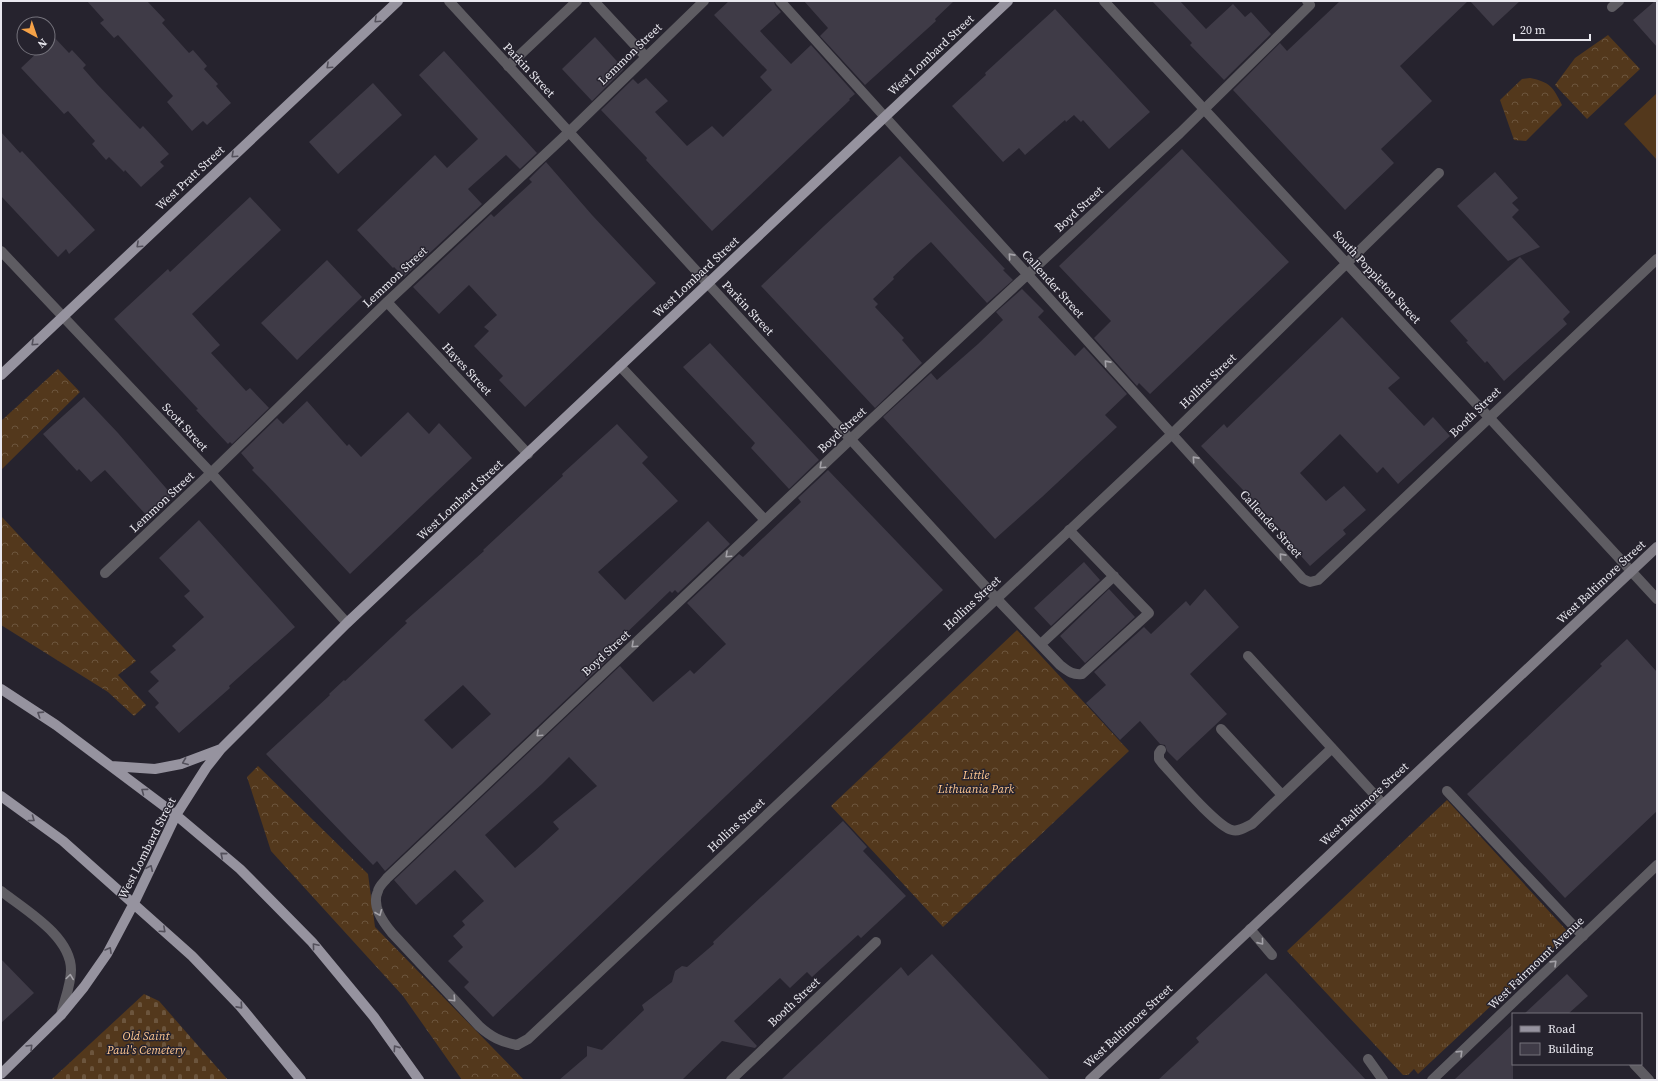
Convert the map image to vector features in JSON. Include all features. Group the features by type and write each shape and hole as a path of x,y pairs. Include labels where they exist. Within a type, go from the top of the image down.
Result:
{"main road":[{"name":"West Pratt Street","path":"1,375 398,1"},
{"name":"West Lombard Street","path":"1,1074 61,1015 84,987 107,954 134,903 176,815 206,768 221,749 347,623 1008,1"},
{"name":"West Baltimore Street","path":"1090,1080 1657,547"},
{"path":"1,689 56,725 111,766 176,815 240,869 312,942 374,1016 419,1080"},
{"path":"111,766 155,769 180,764 221,749"},
{"path":"1,796 63,841 192,956 240,1006 301,1080"}],"street":[{"name":"Parkin Street","path":"449,1 996,598 1067,670 1074,674 1082,674 1149,613 1114,576"},
{"path":"508,66 577,1"},
{"path":"594,1 646,57"},
{"name":"Lemmon Street","path":"105,573 211,473 387,302 569,132 704,1"},
{"name":"Callender Street","path":"780,1 1303,579 1310,582"},
{"name":"South Poppleton Street","path":"1104,1 1657,599"},
{"name":"Boyd Street","path":"517,1045 504,1042 490,1036 479,1026 383,922 376,906 377,891 387,878 765,520 1205,110 1310,5 1307,1"},
{"name":"Hollins Street","path":"517,1045 534,1034 1172,434 1438,173"},
{"name":"Scott Street","path":"1,251 211,473 347,623"},
{"name":"Booth Street","path":"1310,582 1318,580 1657,259"},
{"name":"Hayes Street","path":"387,302 528,454"},
{"path":"620,366 765,520"},
{"path":"1041,644 1114,576 1069,530"},
{"path":"1248,656 1384,804"},
{"path":"1221,729 1282,795"},
{"path":"1161,750 1159,753 1159,759 1162,763 1214,818 1231,830 1237,831 1252,824 1332,748"},
{"path":"1447,790 1583,936"},
{"name":"West Fairmount Avenue","path":"1432,1080 1657,865"},
{"path":"1,891 52,931 67,951 70,958 71,971 61,1015"},
{"path":"1250,929 1272,955"},
{"name":"Booth Street","path":"731,1080 876,942"},
{"path":"1368,1059 1383,1080"},
{"path":"1635,1065 1649,1080"}],"green space":[{"path":"1608,35 1640,69 1587,119 1555,85 1575,58"},
{"path":"1530,78 1542,81 1550,86 1562,105 1526,141 1514,140 1500,100 1522,79"},
{"path":"1657,93 1657,160 1624,124"},
{"path":"58,369 80,392 1,470 1,421"},
{"path":"1,516 136,661 118,675 146,705 134,716 108,692 1,625"},
{"name":"Little Lithuania Park","path":"1017,630 1129,751 943,927 831,806"},
{"path":"258,766 368,874 375,927 524,1080 462,1080 403,996 271,851 247,777"},
{"path":"1447,800 1569,933 1418,1074 1414,1069 1408,1075 1403,1075 1287,951"},
{"name":"Old Saint Paul's Cemetery","path":"144,994 159,1001 228,1080 51,1080"}],"building":[{"path":"87,1 147,1 165,20 162,23 189,53 193,50 207,66 204,69 218,84 216,86 231,103 207,125 203,121 192,131 167,102 173,96 118,35 114,38 100,23 104,20"},
{"path":"729,1 774,1 775,5 781,12 760,31 791,64 811,45 855,94 712,231 646,160 647,158 601,110 633,79 638,84 646,78 668,101 655,112 687,146 712,126 723,137 772,90 760,77 767,70 714,15"},
{"path":"804,1 954,1 935,19 936,21 865,85 820,36 828,28"},
{"path":"1152,1 1180,1 1206,29 1233,4 1245,17 1251,12 1271,34 1224,80 1190,45 1192,43"},
{"path":"1340,1 1468,1 1400,66 1432,101 1381,149 1394,163 1345,210 1233,90 1280,43 1287,51"},
{"path":"1470,1 1520,1 1493,26"},
{"path":"1655,1 1657,1 1657,47 1633,20"},
{"path":"1055,9 1150,112 1109,149 1083,120 1081,122 1074,115 1066,122 1065,120 1025,155 1019,148 1003,162 952,106 986,75 985,73"},
{"path":"595,37 624,69 592,101 562,69"},
{"path":"56,39 69,53 72,50 86,65 83,68 97,84 140,129 143,126 169,154 160,162 164,166 141,187 125,170 124,172 109,157 106,160 92,144 95,141 68,111 64,114 21,68 34,56 56,56"},
{"path":"444,51 537,153 520,169 506,155 468,189 482,204 404,277 394,267 393,268 357,230 435,155 447,168 478,139 419,75"},
{"path":"373,83 402,115 338,174 309,142"},
{"path":"1,132 20,153 22,151 95,230 69,254 66,249 58,257 1,196"},
{"path":"1182,149 1289,262 1150,394 1139,383 1137,386 1094,338 1111,321 1059,266"},
{"path":"900,156 1005,269 1003,270 1013,280 987,303 931,242 916,255 873,299 878,304 875,307 904,338 902,340 922,363 875,408 761,286"},
{"path":"546,162 592,215 656,283 525,407 499,380 503,376 474,346 489,331 484,327 497,315 469,285 439,314 413,287 491,214 494,217 532,182 529,179"},
{"path":"1495,172 1518,198 1512,203 1519,210 1512,217 1540,247 1508,261 1457,206"},
{"path":"250,197 281,230 192,314 220,345 211,353 246,391 250,388 269,408 232,444 230,442 228,444 196,410 198,409 114,319 168,269 170,272"},
{"path":"1520,257 1570,312 1563,319 1567,324 1504,381 1487,361 1485,363 1466,342 1468,341 1450,321"},
{"path":"327,260 362,297 297,360 261,323"},
{"path":"1022,289 1044,311 1038,317 1075,356 1084,347 1127,394 1105,415 1117,427 995,539 883,417 931,373 937,380 978,344 1003,320 996,312"},
{"path":"1342,317 1400,378 1388,388 1424,426 1433,417 1450,436 1398,484 1383,467 1377,473 1340,434 1300,473 1326,501 1344,486 1366,510 1343,530 1346,534 1310,566 1285,538 1287,536 1201,446 1224,424 1227,428"},
{"path":"710,343 819,460 789,489 751,448 755,443 683,367"},
{"path":"84,397 118,433 172,495 148,517 105,470 91,482 79,469 77,471 43,434"},
{"path":"307,401 347,446 349,444 361,457 408,412 429,434 439,423 472,458 350,574 252,470 254,468 241,453 277,418 283,424"},
{"path":"617,424 648,457 642,463 678,501 598,572 625,600 708,521 730,544 678,593 675,590 672,593 670,591 616,643 617,644 608,653 611,657 385,871 377,861 373,865 266,754 407,623 405,621 484,551 483,550 563,476 562,474","holes":["463,685 491,714 452,749 424,720"]},
{"path":"828,470 943,590 493,1017 464,987 469,982 448,961 463,947 453,936 465,925 462,921 484,901 455,870 416,905 394,880 620,666 653,702 690,670 694,674 726,644 687,603 739,554 743,557 801,502 798,498","holes":["569,757 597,786 553,822 559,829 515,868 485,835 542,784"]},
{"path":"199,520 295,627 179,733 155,707 159,703 148,691 159,681 150,672 176,650 172,646 204,617 184,596 190,591 159,558"},
{"path":"1084,562 1100,580 1051,626 1034,608"},
{"path":"1109,589 1135,617 1085,663 1060,636"},
{"path":"1205,589 1239,627 1190,674 1227,714 1177,761 1167,751 1165,745 1160,744 1140,721 1120,740 1086,703 1106,685 1094,672 1144,627 1151,634 1186,601 1190,606"},
{"path":"1627,639 1657,672 1657,811 1565,898 1467,794 1602,666 1600,664"},
{"path":"843,821 867,847 863,851 906,896 861,938 858,935 812,977 807,972 790,988 780,978 734,1021 757,1046 755,1048 722,1041 682,1080 559,1080 587,1056 587,1046 602,1050 644,1010 642,1005 672,982 675,971 682,966 687,967 714,944 713,942"},
{"path":"932,954 1050,1080 781,1080 901,967 908,976"},
{"path":"1,959 34,993 1,1023"},
{"path":"1266,973 1366,1080 1158,1080 1199,1042 1196,1038"},
{"path":"1567,974 1588,996 1569,1013 1525,1013"},
{"path":"1512,1025 1513,1080 1454,1080"}]}
